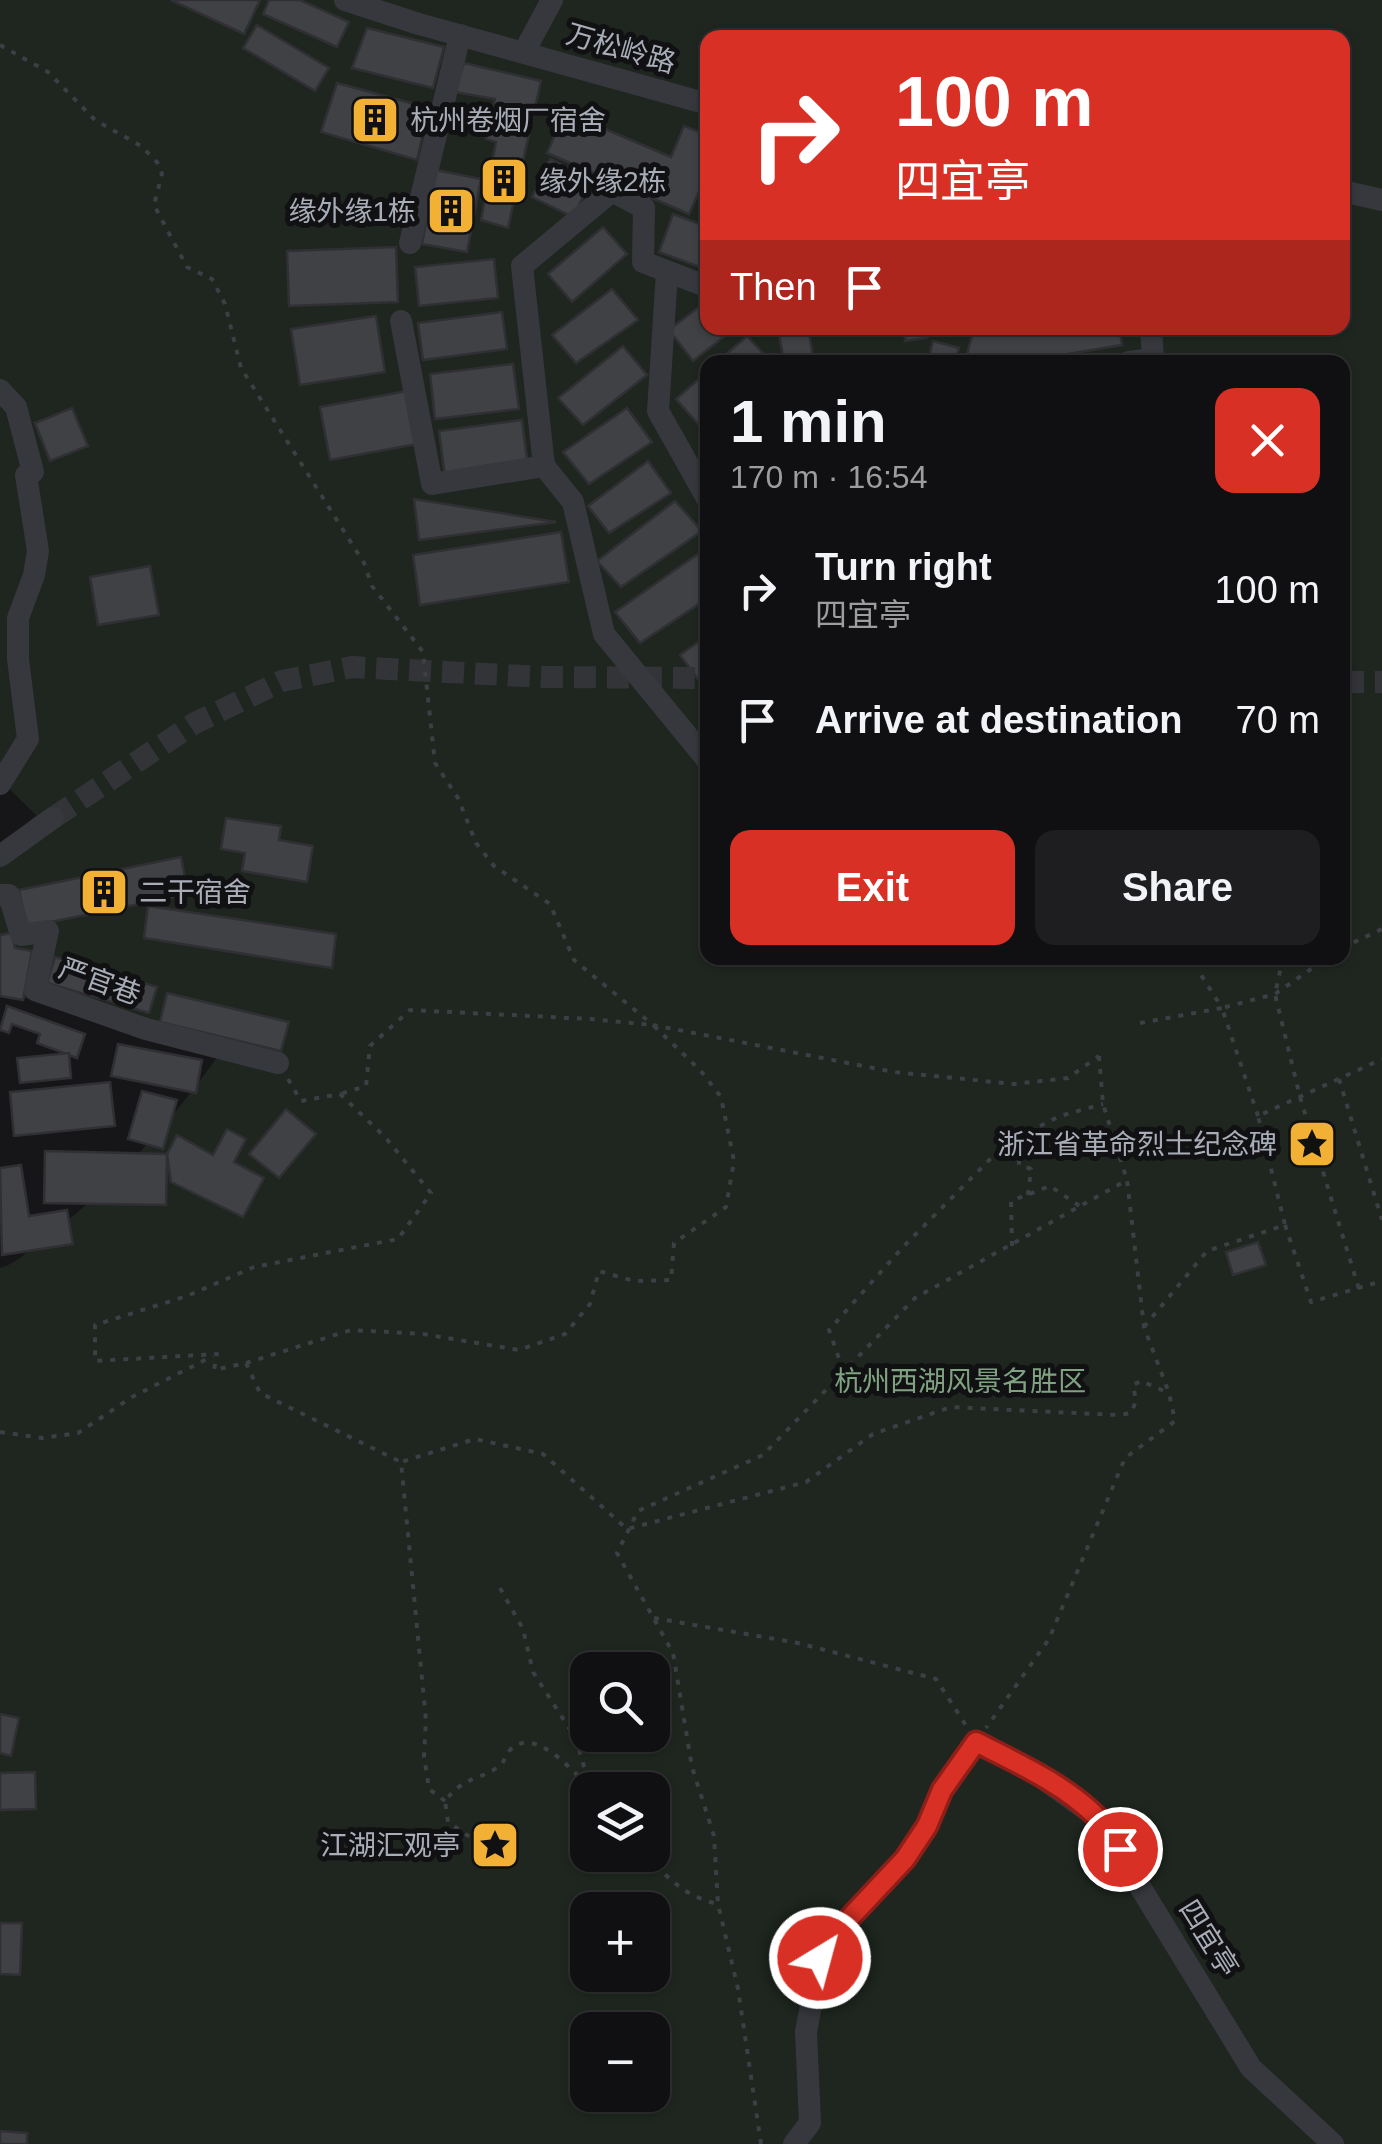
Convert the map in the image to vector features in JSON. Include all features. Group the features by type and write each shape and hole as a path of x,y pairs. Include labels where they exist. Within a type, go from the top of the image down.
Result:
{"street":[{"name":"万松岭路","path":"345,0 700,102"},
{"path":"524,52 552,0"},
{"path":"410,244 460,35"},
{"path":"700,284 643,262 644,208 612,191 522,266 544,466 573,502 604,634 700,751"},
{"path":"1350,192 1382,200"},
{"path":"667,272 658,410 700,486"},
{"path":"401,321 432,484 544,466"},
{"path":"0,390 16,407 33,472 26,475 38,551 34,575 18,618 18,659 28,739 0,784"},
{"path":"0,856 54,818"},
{"name":"严官巷","path":"0,895 9,896 21,935 48,931 35,990 146,1030 278,1063"},
{"path":"794,2144 810,2123 806,2032 820,1958 844,1924 905,1859 927,1826 942,1790 976,1742"},
{"name":"四宜亭","path":"976,1742 1028,1768 1098,1818 1186,1956 1251,2068 1333,2144"}],"path":[{"path":"0,45 48,72 95,120 141,146 157,162 162,174 154,205 187,267 212,279 225,304 241,368 364,563 372,586 423,652 435,763 458,798 476,843 494,866 550,904 574,960 700,1070 721,1097 734,1161 726,1208 674,1243 671,1280 634,1281 598,1270 590,1304 565,1334 519,1350 424,1334 351,1330 214,1370 217,1354"},
{"path":"1350,944 1382,929"},
{"path":"1281,965 1274,994 1300,1097 1358,1289"},
{"path":"1140,1024 1274,994 1316,965"},
{"path":"1198,970 1222,1008 1258,1116 1285,1224 1310,1302 1382,1281"},
{"path":"278,1063 301,1101 366,1086 370,1046 410,1010 590,1018 653,1025 894,1072 1014,1084 1068,1078 1099,1056 1103,1104 1127,1180 1144,1327 1169,1393 1174,1421 1124,1458 1049,1639 976,1742 936,1679 798,1642 654,1618"},
{"path":"1258,1116 1382,1059"},
{"path":"1339,1079 1382,1220"},
{"path":"217,1354 95,1361 95,1325 187,1296 254,1267 398,1239 431,1194 385,1136 340,1094"},
{"path":"844,1372 829,1330 903,1247 1006,1143 1060,1116 1103,1104"},
{"path":"1006,1143 1020,1157 1019,1165 1031,1170 1028,1195"},
{"path":"761,2144 738,1989 718,1904 714,1836 692,1767 673,1653 616,1552 638,1511 763,1455 915,1298 1127,1180"},
{"path":"1012,1246 1011,1201 1050,1186 1081,1206"},
{"path":"1144,1327 1207,1251 1285,1224"},
{"path":"0,1432 42,1438 78,1433 132,1397 217,1354"},
{"path":"246,1363 260,1393 401,1462 474,1439 543,1454 627,1529"},
{"path":"627,1529 806,1482 873,1434 951,1407 1118,1415 1132,1413 1136,1401 1133,1385 1141,1381 1169,1393"},
{"path":"401,1462 429,1789 445,1801 448,1822 480,1844"},
{"path":"500,1588 524,1629 533,1672 576,1738 586,1772"},
{"path":"445,1801 459,1784 502,1765 510,1749 524,1742 541,1745 572,1772"},
{"path":"662,1872 694,1898 718,1904"}],"green space":[{"name":"杭州西湖风景名胜区","path":"0,0 1382,0 1382,2144 0,2144 0,1268 65,1223 114,1179 160,1130 221,1052 14,995 0,967 0,848 36,815 0,780"}],"building":[{"path":"171,0 260,0 244,34"},
{"path":"269,0 300,0 349,22 337,47 263,14"},
{"path":"257,25 329,68 315,91 243,48"},
{"name":"杭州卷烟厂宿舍","path":"367,28 444,47 433,88 352,68"},
{"name":"缘外缘2栋","path":"464,63 541,81 508,228 481,220 496,142 486,139 495,99 455,92"},
{"name":"杭州卷烟厂宿舍","path":"337,83 429,108 417,160 321,132"},
{"path":"565,112 671,157 684,126 700,132 700,189 689,214 547,153"},
{"path":"550,159 592,179 573,217 532,197"},
{"name":"缘外缘1栋","path":"436,170 481,179 467,252 422,244"},
{"path":"673,214 700,224 700,267 659,252"},
{"path":"603,227 627,254 572,302 548,274"},
{"path":"396,247 398,302 289,306 287,251"},
{"path":"494,259 498,298 419,306 415,267"},
{"path":"612,289 638,320 576,363 552,335"},
{"path":"700,306 700,335 726,335 693,361 669,330"},
{"path":"502,312 507,349 423,360 418,323"},
{"path":"376,316 385,372 300,385 291,329"},
{"path":"779,335 809,335 813,355 783,355"},
{"path":"905,335 926,335 927,338 905,341"},
{"path":"972,335 1120,335 1122,345 1062,355 967,355"},
{"path":"747,336 765,355 725,355"},
{"path":"933,341 959,348 957,355 930,355"},
{"path":"623,346 647,375 583,425 558,398"},
{"path":"513,364 519,409 435,419 430,374"},
{"path":"700,378 700,424 699,425 676,399"},
{"path":"407,391 417,444 330,460 320,407"},
{"path":"72,408 88,446 50,461 35,423"},
{"path":"627,408 652,442 589,484 563,452"},
{"path":"522,420 528,466 445,477 439,431"},
{"path":"648,461 671,493 609,533 588,506"},
{"path":"414,499 556,522 419,540"},
{"path":"675,501 700,529 621,587 597,561"},
{"path":"561,532 569,582 420,605 413,555"},
{"path":"700,553 700,603 640,643 615,612"},
{"path":"150,566 159,615 98,625 90,577"},
{"path":"700,641 700,682 680,655"},
{"path":"226,818 281,826 279,840 313,846 307,882 242,871 245,853 221,849"},
{"name":"二干宿舍","path":"181,857 188,894 26,927 19,890"},
{"path":"148,906 336,934 332,968 144,938"},
{"path":"12,933 15,948 32,951 23,1000 0,996 0,935"},
{"path":"55,957 157,987 149,1013 47,983"},
{"path":"167,993 289,1022 281,1051 160,1022"},
{"path":"7,1006 85,1034 77,1058 37,1043 40,1034 12,1024 9,1033 0,1030"},
{"path":"118,1044 202,1060 196,1093 111,1076"},
{"path":"69,1053 71,1078 20,1083 17,1058"},
{"path":"110,1082 115,1126 14,1136 10,1092"},
{"path":"142,1091 177,1100 163,1149 128,1139"},
{"path":"286,1109 316,1134 279,1178 249,1154"},
{"path":"227,1129 246,1139 234,1162 264,1178 243,1217 171,1182 167,1154 177,1135 213,1155"},
{"path":"45,1151 167,1154 166,1205 44,1203"},
{"path":"21,1165 29,1216 67,1210 73,1244 2,1255 0,1168"},
{"path":"1258,1242 1266,1265 1233,1275 1226,1252"},
{"path":"0,1714 19,1718 11,1756 0,1753"},
{"path":"35,1772 36,1809 0,1810 0,1773"},
{"path":"0,1923 22,1923 20,1975 0,1974"},
{"path":"0,2131 27,2133 27,2144 0,2144"}],"tunnel":[{"path":"53,818 195,723 282,681 352,667 543,677 700,678"},
{"path":"1350,682 1382,682"}],"place":[{"name":"杭州卷烟厂宿舍","path":"375,120"},
{"name":"缘外缘2栋","path":"504,181"},
{"name":"缘外缘1栋","path":"451,211"},
{"name":"二干宿舍","path":"104,892"},
{"name":"浙江省革命烈士纪念碑","path":"1312,1144"},
{"name":"江湖汇观亭","path":"495,1845"}],"route":[{"path":"820,1958 844,1924 905,1859 927,1826 942,1790 976,1742 1028,1768 1066,1793 1098,1818 1120,1849"}]}
